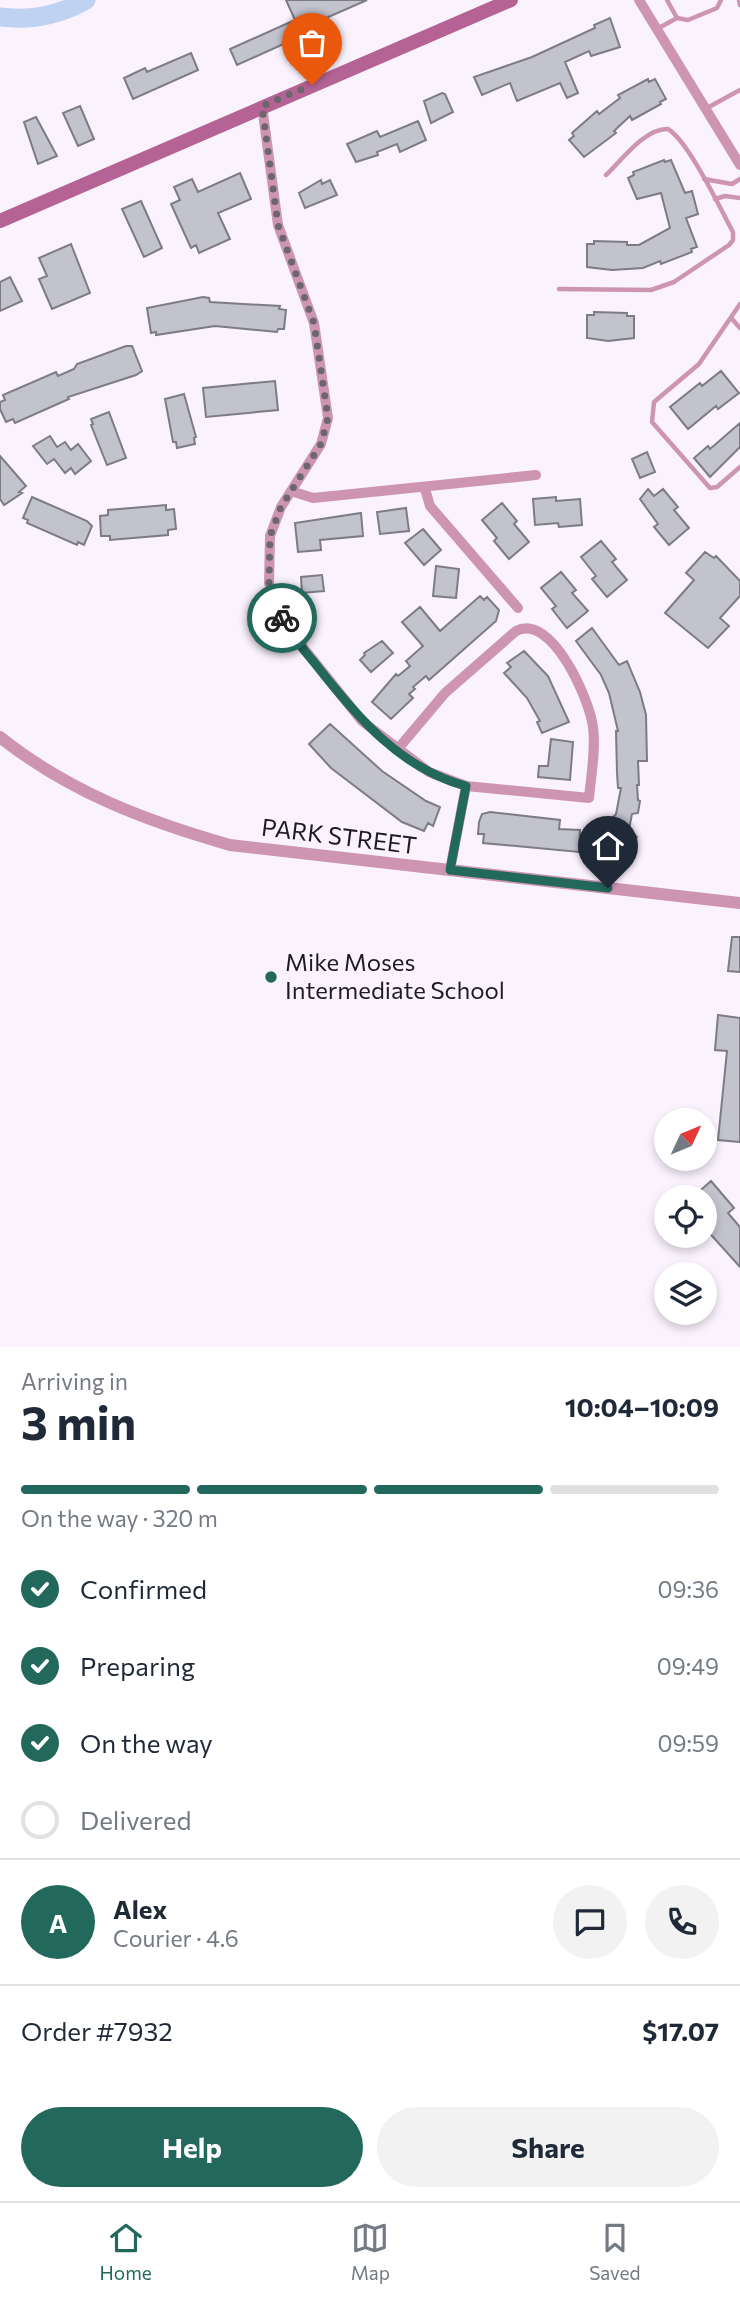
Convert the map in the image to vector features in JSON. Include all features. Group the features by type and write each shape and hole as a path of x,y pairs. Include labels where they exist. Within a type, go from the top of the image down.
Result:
{"main road":[{"path":"0,221 511,0"}],"street":[{"path":"639,0 740,165"},
{"path":"262,106 278,225 314,323 328,418 321,444 275,518 270,536 269,583 277,610 293,635 357,715 397,750 429,772 466,786 589,798 594,738 586,700 579,682 563,657 541,633 532,629 516,631 456,682 434,703 397,750"},
{"path":"291,491 313,498 425,489 536,475"},
{"path":"425,489 430,506 519,608"},
{"name":"PARK STREET","path":"0,737 55,777 106,803 159,824 230,845 740,903"},
{"path":"450,870 466,786"}],"lane":[{"path":"714,0 717,8"},
{"path":"657,29 677,18 688,20 717,8 721,0"},
{"path":"739,0 740,5"},
{"path":"669,1 677,18"},
{"path":"706,108 740,90"},
{"path":"559,289 651,290 674,282 733,240 733,232 704,179 678,138 668,129 661,128 648,136 606,175"},
{"path":"704,179 732,184 740,179"},
{"path":"715,199 724,196 740,198"},
{"path":"740,304 699,364 654,402 651,412 652,422 710,488 718,487 740,467"},
{"path":"732,319 740,328"}],"building":[{"path":"286,0 367,0 285,36 288,42 237,65 230,49 295,20"},
{"path":"610,18 620,47 591,56 589,51 565,62 578,93 567,98 560,83 517,101 510,83 482,95 474,77 532,57 595,28 594,25"},
{"path":"191,53 198,70 133,99 124,78 145,68 147,72"},
{"path":"648,79 649,82 655,79 666,99 632,120 630,116 614,131 616,133 584,157 569,140 574,136 572,133 597,111 599,114 620,98 618,95"},
{"path":"442,93 453,112 431,123 424,101"},
{"path":"80,106 94,139 78,146 63,113"},
{"path":"36,117 57,156 38,164 24,122"},
{"path":"418,121 426,140 400,152 397,144 377,152 378,155 356,162 347,144 377,131 380,137"},
{"path":"664,160 671,160 685,193 692,191 698,214 686,218 697,247 691,249 692,252 643,268 612,270 587,267 587,244 594,244 594,241 639,245 670,228 661,193 637,199 628,178 634,175 633,172"},
{"path":"240,173 251,199 218,213 230,239 199,253 196,245 191,248 171,204 180,200 174,187 192,179 198,192"},
{"path":"321,180 322,184 330,180 337,195 305,208 299,193"},
{"path":"141,201 162,248 144,257 122,209"},
{"path":"71,244 90,293 52,309 39,279 47,276 39,258"},
{"path":"10,277 22,301 0,311 0,282"},
{"path":"209,298 210,302 280,306 279,309 286,310 284,329 278,329 277,332 215,326 156,335 156,332 151,333 147,308"},
{"path":"594,312 627,313 627,316 634,316 634,338 608,341 587,338 587,315 594,315"},
{"path":"132,346 142,371 136,375 68,397 69,399 15,423 13,419 6,422 0,409 0,402 5,400 3,395 56,372 58,376 74,369 77,364"},
{"path":"721,371 739,393 718,409 716,406 688,429 670,407 700,383 702,386"},
{"path":"275,381 278,410 206,417 203,388"},
{"path":"184,394 196,437 195,444 177,448 176,442 173,442 165,399"},
{"path":"109,412 126,458 107,465 91,419"},
{"path":"740,423 740,447 710,477 694,458 708,446 710,449"},
{"path":"50,436 57,447 65,442 71,450 78,444 91,461 75,474 71,468 65,473 54,459 47,464 33,446"},
{"path":"647,452 655,472 640,478 632,459"},
{"path":"0,456 26,486 19,492 22,493 4,505 0,499"},
{"path":"648,489 654,496 663,489 678,507 674,510 689,528 669,545 654,527 658,524 640,499"},
{"path":"32,497 87,521 92,526 84,545 78,542 77,545 27,523 28,520 23,518"},
{"path":"556,497 556,501 580,499 582,525 535,525 533,499"},
{"path":"502,503 529,542 509,559 482,520"},
{"path":"166,505 166,510 174,509 176,529 168,530 168,535 110,540 110,536 101,536 100,516 108,515 108,510"},
{"path":"406,508 409,531 380,534 377,512"},
{"path":"361,513 363,536 320,540 321,550 298,552 295,523"},
{"path":"423,529 441,550 424,565 405,543"},
{"path":"601,541 616,559 612,562 627,580 607,597 592,579 596,576 581,557"},
{"path":"705,552 714,558 716,556 740,581 740,596 720,618 729,626 708,648 665,613 694,580 686,573"},
{"path":"436,566 459,569 456,598 433,596"},
{"path":"561,572 576,590 572,593 588,611 567,628 552,609 556,606 541,588"},
{"path":"322,575 324,591 302,593 301,577"},
{"path":"480,596 484,600 487,597 499,610 496,621 429,680 426,676 413,687 415,689 409,694 413,698 391,719 372,702 396,674 398,676 410,666 406,661 423,646 402,622 420,607 440,631"},
{"path":"592,628 619,665 627,661 646,715 647,761 638,761 637,785 640,801 638,813 632,814 629,829 637,837 630,845 623,839 620,843 603,828 616,814 621,788 618,788 617,773 618,731 609,693 601,675 576,641"},
{"path":"382,641 393,653 371,672 360,660 364,653"},
{"path":"524,651 548,676 569,722 542,733 537,722 540,721 527,698 504,673 511,667 507,663"},
{"path":"330,724 382,771 426,801 440,807 433,826 428,823 424,831 402,822 331,768 309,744"},
{"path":"551,739 573,742 570,780 538,777 539,766 548,766"},
{"path":"490,812 560,820 559,829 580,830 579,852 483,843 484,834 478,834 479,822 482,814"},
{"path":"601,826 607,847 595,850 592,849 586,831"},
{"path":"732,937 740,937 740,972 728,971"},
{"path":"718,1015 740,1018 740,1142 718,1140 727,1051 715,1050"},
{"path":"717,1188 734,1208 728,1213 740,1227 740,1267 717,1241"}],"waterway":[{"path":"0,17 44,16 86,0"}],"way so far":[{"path":"282,618 269,583 270,536 281,507 321,444 328,418 314,323 278,225 262,106 312,85"}],"place":[{"name":"Mike Moses Intermediate School","path":"271,977"}],"route":[{"path":"282,618 372,732 429,772 466,786 450,870 608,888"}]}
